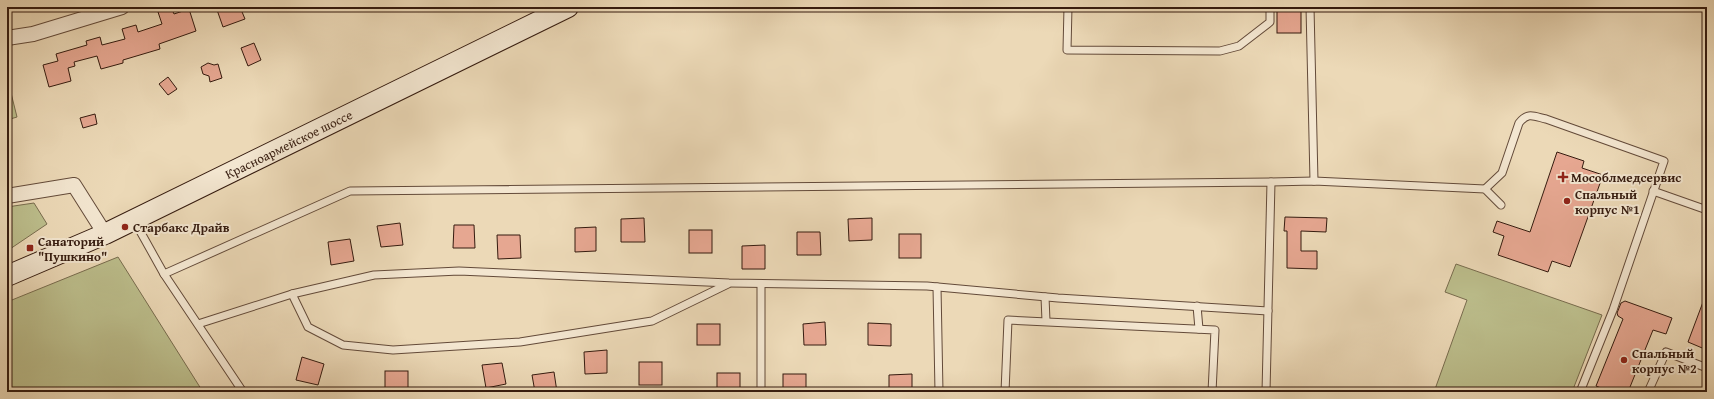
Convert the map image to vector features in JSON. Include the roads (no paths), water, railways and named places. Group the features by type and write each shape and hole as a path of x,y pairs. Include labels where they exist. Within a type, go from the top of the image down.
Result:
{"main road":[{"name":"Красноармейское шоссе","path":"7,276 105,234 568,7"}],"street":[{"path":"7,38 33,34 122,7"},
{"path":"7,196 74,185 105,234"}],"lane":[{"path":"1068,7 1067,50 1220,51 1239,46 1270,22 1270,7"},
{"path":"1310,7 1314,181"},
{"path":"1486,189 1502,173 1519,123 1523,118 1529,115 1546,119 1664,161 1613,310 1580,392"},
{"path":"164,274 350,191 1314,181 1486,189 1501,205"},
{"path":"1266,392 1271,182"},
{"path":"1653,191 1707,210"},
{"path":"134,220 164,274 243,392"},
{"path":"198,324 292,294 374,275 459,271 729,283 936,287 1045,297 1268,311"},
{"path":"292,294 308,327 343,346 393,350 520,342 652,322 729,283"},
{"path":"761,284 761,392"},
{"path":"936,287 939,392"},
{"path":"1045,297 1046,322"},
{"path":"1197,306 1199,329"},
{"path":"1005,392 1008,320 1215,330 1212,392"},
{"path":"1648,392 1666,352 1707,368"}],"place":[{"name":"Мособлмедсервис","path":"1563,177"},
{"name":"Спальный корпус №1","path":"1567,201"},
{"name":"Старбакс Драйв","path":"125,227"},
{"name":"Санаторий \"Пушкино\"","path":"30,248"},
{"name":"Спальный корпус №2","path":"1624,360"}]}
